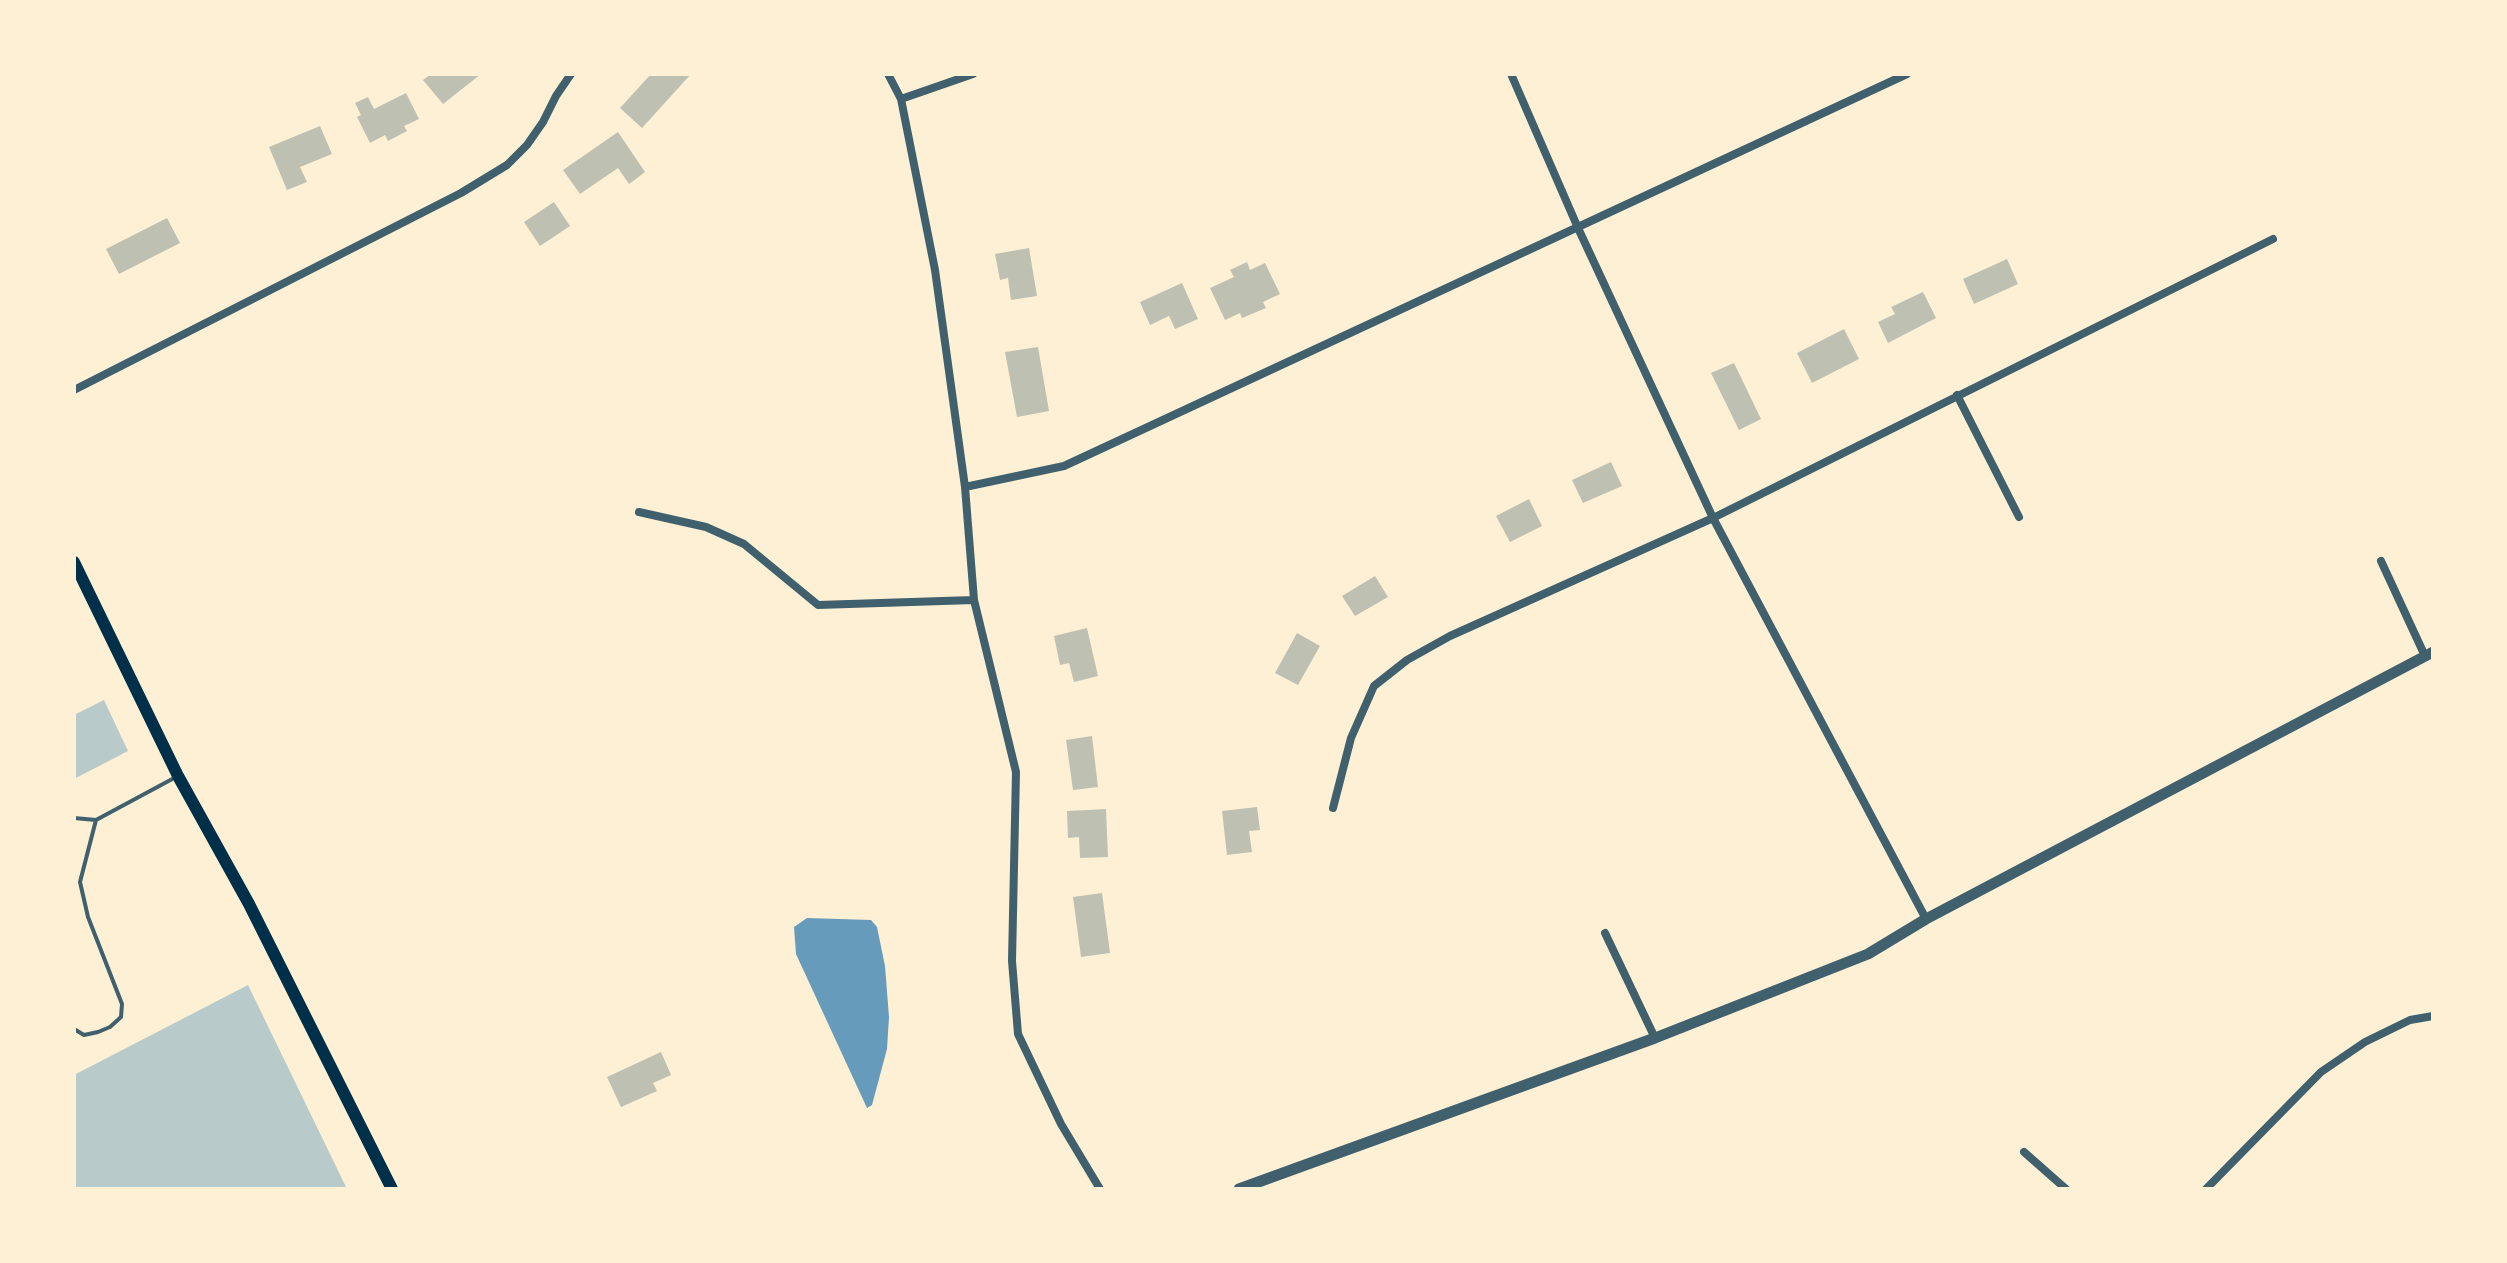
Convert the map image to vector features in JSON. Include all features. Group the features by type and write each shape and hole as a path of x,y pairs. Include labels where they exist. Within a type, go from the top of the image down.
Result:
{"main road":[{"path":"74,562 178,776 249,904 392,1189"}],"street":[{"path":"74,390 461,193 507,165 535,133 571,74"},
{"path":"888,74 901,99 935,270 965,487 974,600 1016,772 1012,961 1018,1034 1061,1124 1100,1189"},
{"path":"901,99 973,74"},
{"path":"1511,74 1578,228 1713,518 1926,919"},
{"path":"965,487 1064,466 1907,74"},
{"path":"1333,808 1351,738 1374,686 1407,660 1450,636 1713,518 2273,239"},
{"path":"1957,395 2019,517"},
{"path":"639,512 706,527 744,544 818,605 974,600"},
{"path":"1239,1189 1655,1038 1868,954 1926,919 2429,654 2381,561"},
{"path":"1605,933 1655,1038"},
{"path":"2206,1189 2321,1072 2365,1042 2410,1020 2433,1016"},
{"path":"2024,1152 2066,1189"}],"lane":[{"path":"74,818 96,820 178,776"},
{"path":"74,1029 84,1035 98,1032 121,1017 122,1004 109,964 88,917 80,882 96,820"}],"shaded area":[{"path":"104,700 128,751 74,779 74,715"},
{"path":"248,985 347,1189 74,1189 74,1075"}],"water":[{"path":"807,918 871,920 877,927 885,966 889,1017 887,1049 872,1105 867,1108 796,954 794,927"}],"building":[{"path":"431,74 481,74 443,104 423,80"},
{"path":"651,74 691,74 642,128 620,108"},
{"path":"406,93 419,119 404,126 407,131 388,141 385,135 370,143 357,117 361,115 355,103 368,97 374,109"},
{"path":"320,126 332,154 300,167 307,182 287,190 269,147"},
{"path":"618,132 645,172 629,184 618,168 580,194 563,170"},
{"path":"554,202 570,226 540,246 524,222"},
{"path":"167,218 180,243 119,274 106,249"},
{"path":"1029,248 1037,296 1011,300 1008,278 1000,280 995,254"},
{"path":"2007,259 2018,284 1974,304 1963,279"},
{"path":"1247,262 1250,270 1265,263 1280,294 1263,302 1266,308 1242,318 1240,313 1225,320 1210,288 1234,277 1230,270"},
{"path":"1182,283 1198,319 1175,329 1169,316 1150,325 1140,302"},
{"path":"1923,292 1936,318 1888,343 1878,322 1895,314 1891,307"},
{"path":"1844,329 1859,359 1812,383 1797,353"},
{"path":"1038,347 1049,411 1017,417 1005,352"},
{"path":"1734,363 1761,419 1739,430 1711,373"},
{"path":"1611,462 1622,486 1583,503 1572,480"},
{"path":"1529,499 1542,526 1510,542 1496,516"},
{"path":"1375,576 1388,597 1355,616 1342,596"},
{"path":"1087,628 1098,676 1074,682 1069,663 1060,665 1054,636"},
{"path":"1297,633 1320,646 1298,685 1275,673"},
{"path":"1092,736 1098,787 1073,790 1066,740"},
{"path":"1257,807 1260,830 1249,831 1252,852 1227,855 1222,811"},
{"path":"1106,809 1108,857 1080,858 1079,837 1068,838 1067,811"},
{"path":"1102,893 1110,953 1081,957 1073,897"},
{"path":"661,1052 671,1075 653,1083 657,1091 621,1107 607,1077"}]}
